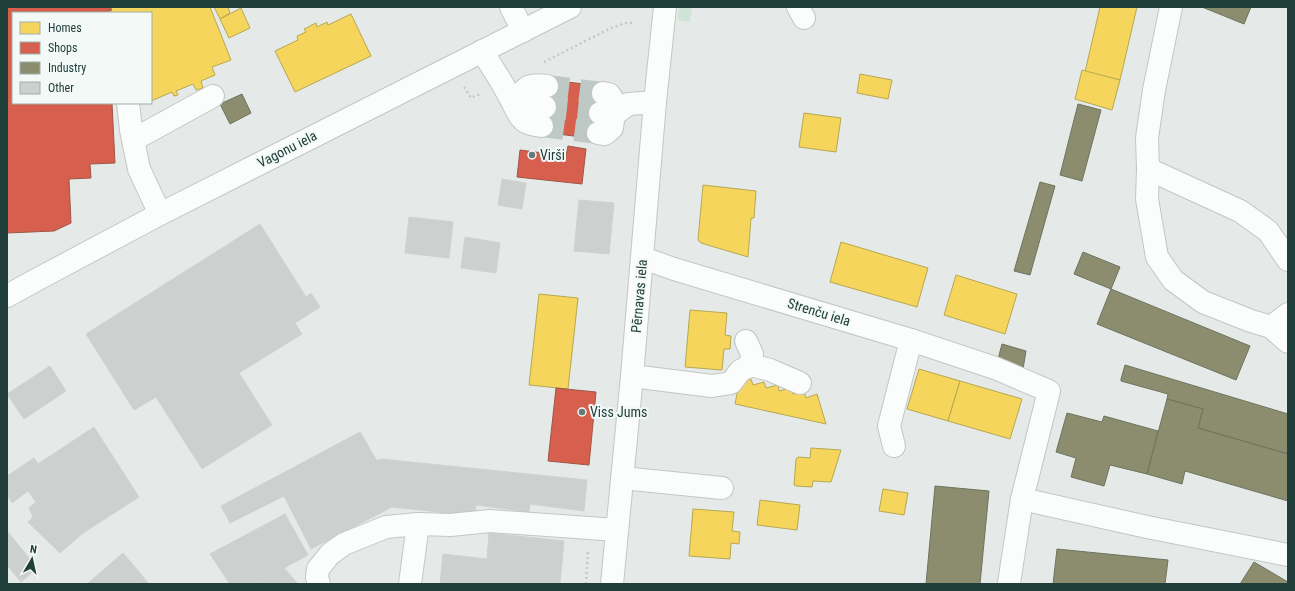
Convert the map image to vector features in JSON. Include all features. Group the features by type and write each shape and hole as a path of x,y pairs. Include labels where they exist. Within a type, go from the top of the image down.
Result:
{"street":[{"path":"511,7 523,31"},
{"name":"Vagonu iela","path":"7,296 160,214 570,7"},
{"name":"Pērnavas iela","path":"612,584 665,7"},
{"path":"1171,7 1154,90 1147,138 1147,200 1157,257 1173,280 1203,302 1251,321 1271,327 1288,342"},
{"path":"482,51 513,103 545,106"},
{"path":"133,140 213,96"},
{"path":"604,114 628,104 656,102"},
{"path":"128,104 139,169 160,214"},
{"path":"1148,169 1240,210 1268,231 1288,239"},
{"path":"1268,231 1288,260"},
{"name":"Strenču iela","path":"643,258 674,269 911,340 995,368 1049,391 1022,499"},
{"path":"1271,327 1288,314"},
{"path":"894,446 889,426 911,340"},
{"path":"746,341 752,354 751,365"},
{"path":"632,376 712,386 730,383 740,371 751,365 770,370 800,382"},
{"path":"622,478 722,488"},
{"path":"1009,583 1022,499 1140,526 1288,555"},
{"path":"319,584 317,573 321,564 330,554 344,544 386,527 418,524 450,525 490,521 617,530"},
{"path":"410,584 418,524"}],"path":[{"path":"586,584 590,527"}],"green space":[{"path":"679,7 692,7 690,22 678,20"}],"building: Homes":[{"path":"111,7 210,7 231,60 212,67 215,75 201,81 203,88 196,90 193,84 176,91 178,95 174,96 172,92 152,101 152,12 108,12 108,10 111,11"},
{"path":"214,7 228,7 230,13 220,19"},
{"path":"1100,7 1137,7 1120,80 1085,72"},
{"path":"241,8 250,28 229,38 220,19"},
{"path":"351,14 371,56 295,92 275,51 298,40 297,36 306,32 304,29 316,23 317,27 327,22 328,25"},
{"path":"1082,70 1120,80 1112,110 1075,99"},
{"path":"860,74 892,80 888,99 857,93"},
{"path":"804,113 841,118 836,152 799,147"},
{"path":"703,185 756,191 754,218 751,218 748,257 701,243 698,240"},
{"path":"841,242 928,268 917,307 830,282"},
{"path":"956,275 1017,294 1005,334 944,315"},
{"path":"539,294 578,298 568,389 529,385"},
{"path":"690,310 727,313 725,335 731,336 730,349 724,349 722,370 685,367"},
{"path":"919,369 960,381 948,421 907,409"},
{"path":"751,379 753,385 764,382 766,388 778,385 779,391 791,388 793,394 804,391 806,398 817,394 826,424 735,404 739,383"},
{"path":"960,381 1022,399 1010,439 948,421"},
{"path":"811,448 841,450 831,482 813,481 812,487 796,486 794,485 796,459 798,457 810,458"},
{"path":"883,489 908,493 904,515 879,511"},
{"path":"760,500 800,505 797,530 757,525"},
{"path":"693,509 734,512 732,531 740,532 739,544 731,543 730,559 689,556"}],"building: Shops":[{"path":"7,7 111,7 111,11 108,10 108,12 12,12 12,104 112,104 115,163 90,164 91,178 69,179 71,223 54,231 7,233"},
{"path":"548,80 603,86 597,139 542,132"},
{"path":"568,146 586,149 582,184 517,177 520,150 566,156"},
{"path":"556,388 596,392 589,465 548,461"}],"building: Industry":[{"path":"1202,7 1251,7 1244,24"},
{"path":"242,94 251,113 230,124 220,104"},
{"path":"1078,104 1101,110 1082,181 1060,175"},
{"path":"1040,182 1055,186 1030,275 1014,271"},
{"path":"1083,252 1120,267 1111,289 1074,274"},
{"path":"1111,289 1250,346 1236,380 1097,324"},
{"path":"1002,344 1026,351 1023,369 1008,365 1009,362 998,359"},
{"path":"1125,365 1288,414 1288,454 1198,428 1203,409 1167,399 1168,394 1121,381"},
{"path":"1167,399 1203,409 1198,428 1288,454 1288,501 1185,471 1182,484 1147,474"},
{"path":"1067,413 1102,422 1104,416 1158,431 1147,474 1110,465 1104,486 1071,477 1076,458 1056,452"},
{"path":"935,486 989,491 980,584 926,584"},
{"path":"1057,549 1168,560 1165,584 1053,584"},
{"path":"1254,562 1288,582 1288,584 1240,584"}],"building: Other":[{"path":"502,179 526,183 522,209 498,205"},
{"path":"579,200 614,203 609,254 574,251"},
{"path":"409,217 453,222 449,258 405,253"},
{"path":"260,224 306,297 311,293 320,307 295,323 302,334 239,373 272,425 202,469 156,397 134,410 86,334"},
{"path":"465,237 500,243 496,273 461,268"},
{"path":"50,366 66,391 24,419 7,394"},
{"path":"94,427 139,497 83,533 38,464"},
{"path":"360,432 377,461 381,459 587,480 584,511 530,504 529,512 476,505 475,516 392,507 311,549 284,496 230,523 221,506"},
{"path":"34,458 83,533 60,553 28,522 33,517 29,508 36,502 28,491 12,503 7,494 7,476"},
{"path":"285,514 308,555 255,584 230,584 210,554"},
{"path":"7,531 37,568 21,582 7,565"},
{"path":"489,533 564,541 560,584 440,584 443,554 487,559"},
{"path":"123,553 149,584 87,584"},
{"path":"284,568 298,584 255,584"}],"tunnel":[{"path":"547,86 603,93"},
{"path":"545,107 600,113"},
{"path":"542,126 598,133"}],"place":[{"name":"Virši","path":"532,155"},
{"name":"Viss Jums","path":"582,412"}]}
